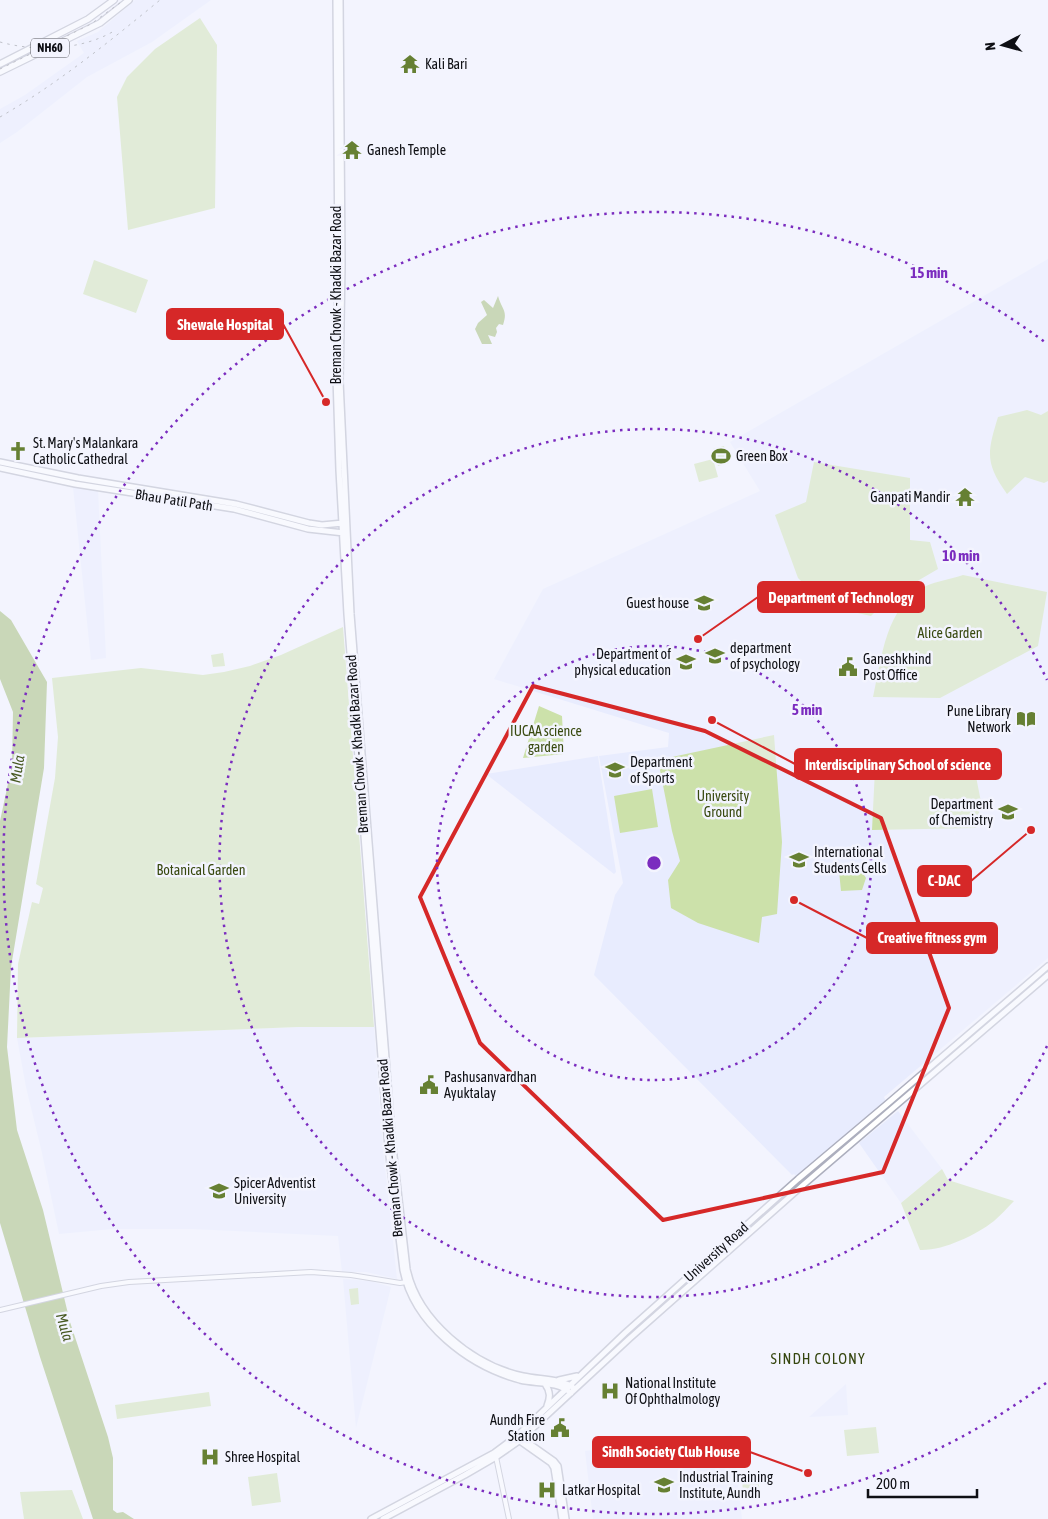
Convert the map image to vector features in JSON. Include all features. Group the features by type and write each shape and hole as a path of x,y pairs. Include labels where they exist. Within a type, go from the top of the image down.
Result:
{"highway":[{"name":"NH60","path":"0,64 88,19 114,0"},
{"name":"NH60","path":"0,72 100,23 129,0"},
{"path":"33,47 37,54"}],"main road":[{"name":"Breman Chowk - Khadki Bazar Road","path":"338,0 339,219 336,377 349,614 362,792 393,1147 407,1282 418,1301 447,1339 468,1357 493,1370 522,1380 570,1389"},
{"name":"Bhau Patil Path","path":"0,462 78,478 235,504 308,529 345,533"},
{"name":"Bhau Patil Path","path":"0,468 75,484 322,525 344,523"},
{"name":"University Road","path":"383,1519 495,1455 518,1438 632,1326 798,1178 1048,966"},
{"name":"University Road","path":"518,1438 545,1409 1048,975"},
{"name":"Breman Chowk - Khadki Bazar Road","path":"447,1339 504,1370 523,1376 556,1381 570,1389"},
{"path":"556,1381 580,1376"},
{"path":"545,1384 549,1389 550,1395 545,1409"},
{"path":"518,1438 554,1461 558,1466 564,1519"},
{"name":"University Road","path":"371,1519 495,1455"}],"street":[{"path":"0,1310 101,1286 129,1282 311,1272 407,1282"},
{"path":"495,1455 509,1519"}],"highlighted area":[{"path":"533,686 705,731 881,818 949,1008 883,1172 663,1220 480,1043 420,897"}],"shaded area":[{"path":"135,0 211,0 152,42 87,77 17,132 0,143 0,109 25,95 84,53 77,41 98,32"},
{"path":"1048,259 1048,958 884,1097 886,1102 797,1177 794,1174 792,1175 594,975 615,895 623,883 599,756 668,747 669,733 494,679 543,589 760,491 730,442"},
{"path":"73,487 98,490 106,658 91,660"},
{"path":"598,756 616,872 614,874 486,774"},
{"name":"Spicer Adventist University","path":"298,1027 374,1027 383,1148 397,1279 366,1272 342,1272 338,1236 193,1229 112,1229 59,1234 17,1038"},
{"path":"898,1111 942,1169 901,1203 859,1143"},
{"path":"343,1279 370,1281 391,1287 356,1428"},
{"path":"846,1384 848,1415 809,1417"},
{"name":"Industrial Training Institute, Aundh","path":"732,1435 742,1519 593,1519 585,1451"}],"green space":[{"path":"200,18 217,45 215,208 128,230 117,97 127,77 155,49"},
{"path":"94,260 148,280 136,313 83,294"},
{"path":"1027,410 1041,415 1048,411 1048,481 1044,483 1025,477 1007,494 992,466 990,449 992,440 998,417"},
{"name":"Green Box","path":"724,446 729,463 718,466 713,449"},
{"path":"713,459 718,477 699,482 694,464"},
{"path":"814,462 910,478 910,540 930,542 938,569 890,597 871,616 826,606 798,578 775,515 806,502"},
{"name":"Alice Garden","path":"963,575 1047,592 1038,646 940,698 873,697 888,634 902,606 912,595 926,586"},
{"name":"Botanical Garden","path":"343,627 374,1027 298,1027 17,1038 18,964 32,902 39,904 43,888 36,884 55,778 58,737 52,678 141,668 203,675 224,672 250,666 281,655"},
{"path":"223,653 225,666 213,667 211,655"},
{"name":"IUCAA science garden","path":"539,706 562,716 564,754 523,758"},
{"name":"University Ground","path":"774,735 782,842 777,914 762,917 759,943 698,923 671,908 668,880 680,861 658,760"},
{"path":"876,749 971,751 981,802 976,828 872,830"},
{"path":"652,789 658,827 620,833 614,796"},
{"path":"861,870 866,878 862,890 841,891 839,871"},
{"path":"942,1169 948,1180 1014,1201 994,1221 969,1237 939,1248 920,1250 901,1203"},
{"path":"358,1288 359,1304 351,1305 349,1289"},
{"path":"209,1392 211,1406 117,1419 115,1405"},
{"path":"876,1427 879,1453 847,1456 844,1430"},
{"path":"277,1473 281,1502 252,1506 248,1477"},
{"path":"758,1476 760,1494 743,1495 742,1477"},
{"path":"72,1490 83,1519 24,1519 20,1492"}],"water":[{"path":"498,296 505,313 503,325 499,324 496,328 495,337 488,335 492,344 482,344 475,329 478,323 487,315 481,302 484,300 493,308"},
{"name":"Mula","path":"0,611 11,620 47,682 44,768 11,967 7,1047 17,1130 43,1210 70,1322 108,1437 113,1458 113,1510 117,1513 123,1512 134,1519 93,1519 40,1357 0,1223 0,821 12,765 13,712 0,679"}],"railway":[{"path":"0,69 91,24 124,0"},
{"path":"0,117 62,77 160,0"},
{"path":"0,42 28,47 58,47 88,42 114,31"}],"place":[{"name":"Kali Bari","path":"410,64"},
{"name":"Ganesh Temple","path":"352,150"},
{"name":"Shewale Hospital","path":"326,402"},
{"name":"St. Mary's Malankara Catholic Cathedral","path":"18,451"},
{"name":"Green Box","path":"721,456"},
{"name":"Ganpati Mandir","path":"965,497"},
{"name":"Guest house","path":"704,603"},
{"name":"Department of Technology","path":"698,639"},
{"name":"department of psychology","path":"715,656"},
{"name":"Department of physical education","path":"686,662"},
{"name":"Ganeshkhind Post Office","path":"848,667"},
{"name":"Pune Library Network","path":"1026,719"},
{"name":"Interdisciplinary School of science","path":"712,720"},
{"name":"Department of Sports","path":"615,770"},
{"name":"Department of Chemistry","path":"1008,812"},
{"name":"C-DAC","path":"1031,830"},
{"name":"International Students Cells","path":"799,860"},
{"name":"Creative fitness gym","path":"794,900"},
{"name":"Pashusanvardhan Ayuktalay","path":"429,1085"},
{"name":"Spicer Adventist University","path":"219,1191"},
{"name":"National Institute Of Ophthalmology","path":"610,1391"},
{"name":"Aundh Fire Station","path":"560,1428"},
{"name":"Shree Hospital","path":"210,1457"},
{"name":"Sindh Society Club House","path":"808,1473"},
{"name":"Industrial Training Institute, Aundh","path":"664,1485"},
{"name":"Latkar Hospital","path":"547,1490"}],"district":[{"name":"SINDH COLONY","path":"818,1358"}]}
